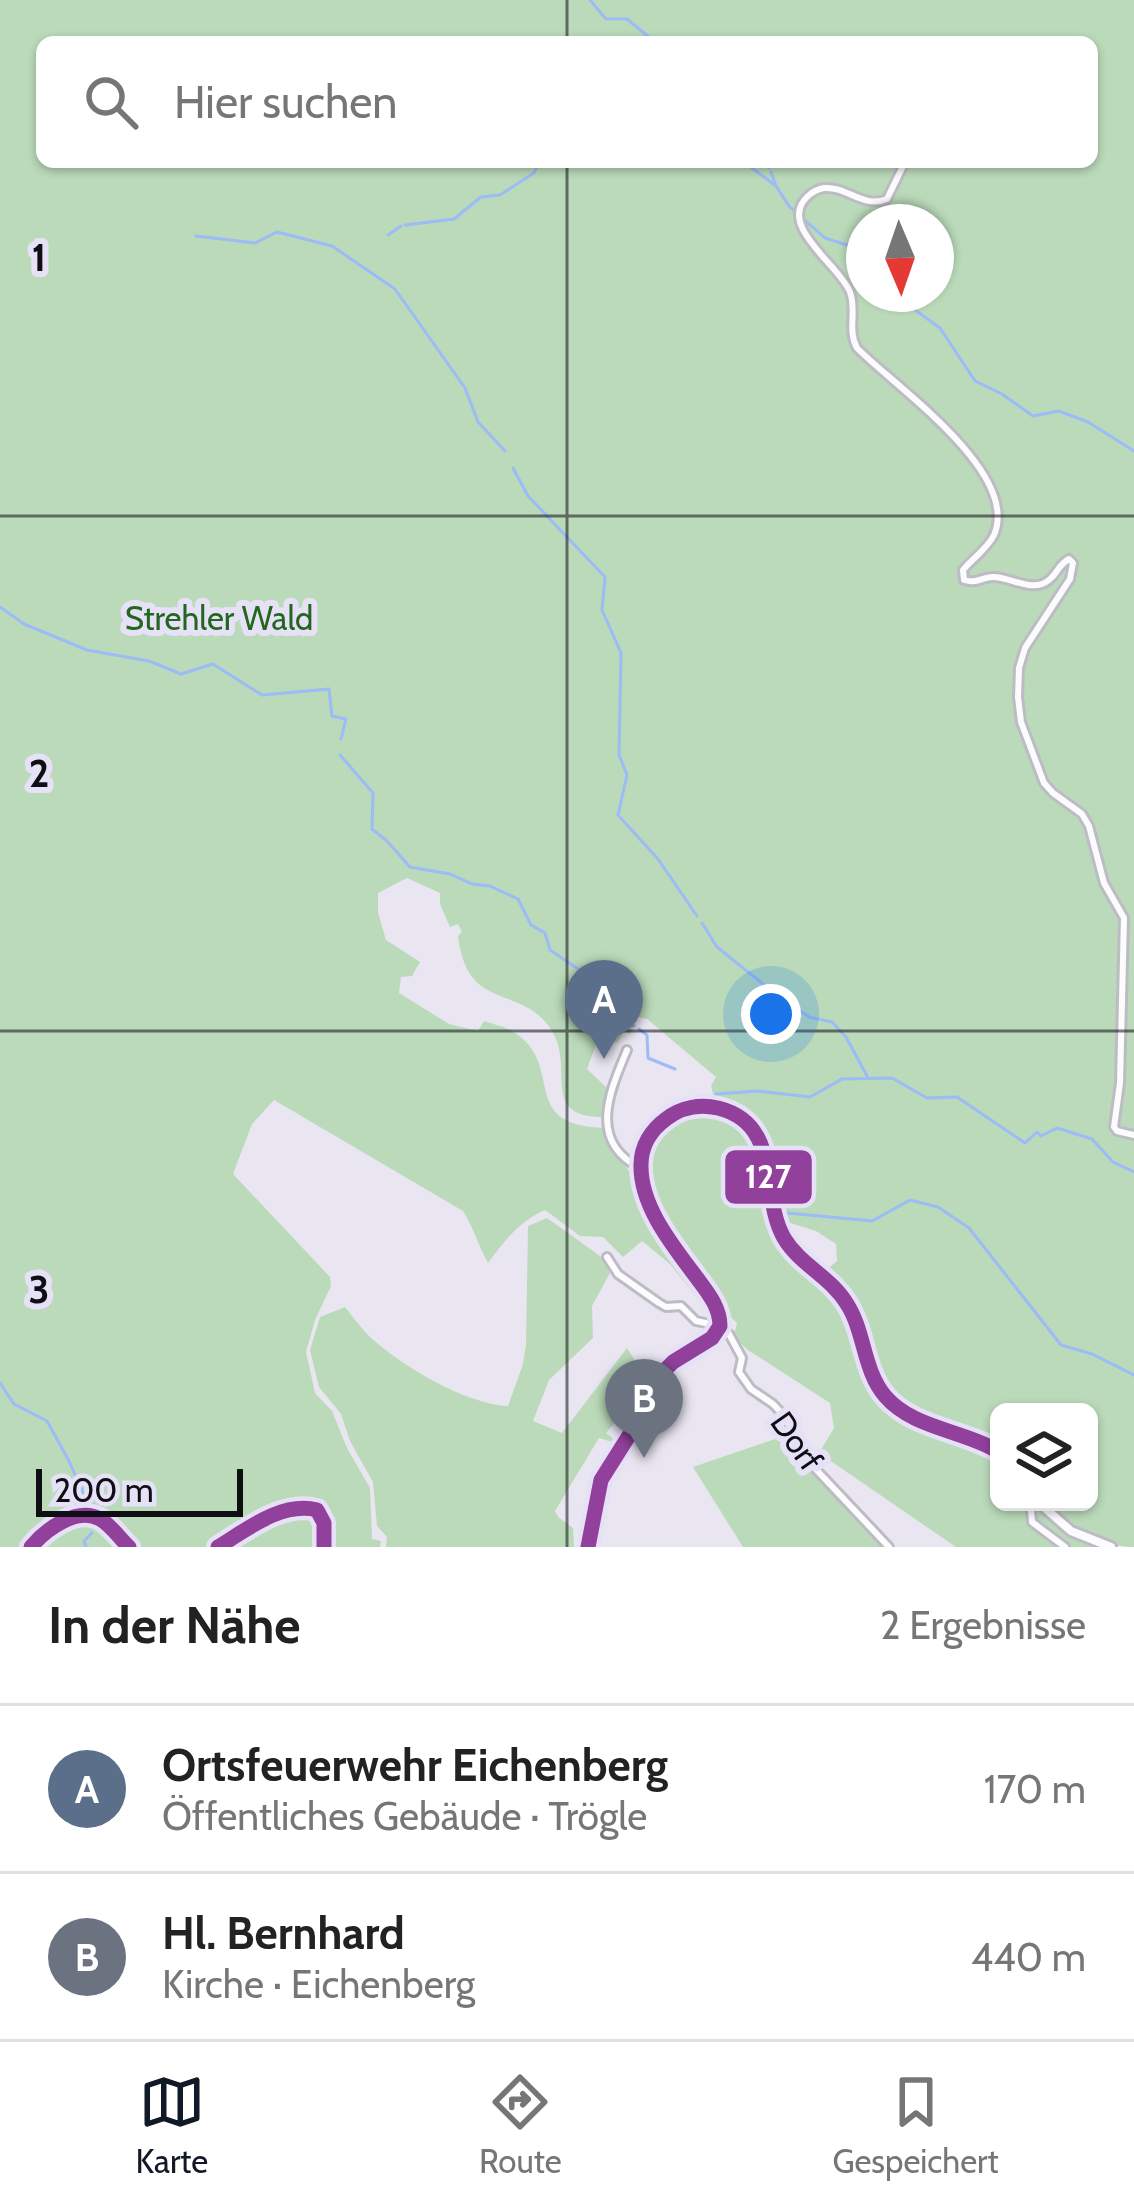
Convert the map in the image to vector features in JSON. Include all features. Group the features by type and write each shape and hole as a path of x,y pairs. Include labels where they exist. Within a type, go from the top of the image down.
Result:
{"street":[{"path":"902,168 887,199 862,201 825,188 808,196 799,214 807,236 850,292 851,338 856,348 940,424 989,484 997,507 995,532 963,570 964,580 972,583 995,577 1032,585 1049,580 1064,561 1073,563 1072,574 1025,648 1017,682 1021,722 1044,782 1082,814 1089,826 1104,883 1124,918 1120,1083 1114,1127 1134,1135"},
{"path":"627,1050 612,1087 605,1123 619,1151 640,1168"},
{"path":"587,1547 601,1480 661,1375 712,1338 720,1326 717,1307 646,1201 640,1168 655,1129 689,1108 716,1107 753,1128 770,1164 776,1218 785,1239 844,1297 886,1397 920,1421 990,1447"},
{"path":"607,1257 618,1274 666,1307 681,1306 696,1321 720,1326"},
{"name":"Dorf","path":"720,1326 740,1349 742,1380 786,1418 809,1462 889,1547"},
{"path":"218,1547 306,1505 323,1516 324,1547"},
{"path":"1030,1511 1032,1522 1065,1547"},
{"path":"1048,1511 1071,1531 1111,1547"},
{"path":"31,1547 46,1530 87,1516 100,1520 129,1547"}],"green space":[{"name":"Strehler Wald","path":"0,0 1134,0 1134,1547 1084,1533 1053,1511 1098,1511 1098,1403 990,1403 990,1443 903,1408 879,1378 855,1311 824,1272 837,1261 836,1244 816,1231 787,1222 762,1136 746,1117 715,1101 711,1086 716,1077 647,1019 638,1017 630,1034 624,1031 617,1043 598,1039 587,1069 608,1089 602,1117 570,1108 564,1098 557,1040 548,1025 536,1013 482,987 463,960 458,936 462,932 458,924 450,927 440,893 407,878 378,893 386,940 420,962 412,976 401,977 399,993 449,1024 478,1031 484,1021 509,1029 528,1045 551,1105 560,1116 604,1128 642,1201 685,1266 682,1270 700,1288 715,1317 670,1264 642,1241 623,1257 603,1237 580,1236 545,1210 513,1232 488,1263 463,1211 274,1100 252,1124 233,1174 330,1277 331,1286 306,1352 315,1393 332,1411 370,1488 372,1539 381,1541 380,1547 0,1547"},
{"path":"704,1109 730,1117 758,1143 773,1220 782,1240 849,1315 887,1404 910,1420 990,1451 990,1511 1044,1511 1057,1525 1102,1547 956,1547 819,1453 834,1428 830,1403 730,1334 737,1323 703,1282 652,1202 644,1173 651,1143 661,1129"},
{"path":"547,1218 600,1256 610,1273 592,1306 593,1338 549,1380 533,1421 562,1433 627,1348 637,1364 623,1373 626,1396 641,1393 642,1377 652,1374 649,1391 629,1428 617,1420 606,1433 612,1442 599,1438 555,1511 573,1528 574,1547 386,1547 387,1537 377,1526 373,1482 341,1414 319,1387 310,1350 320,1317 345,1307 370,1337 416,1371 454,1391 508,1406 526,1345 528,1226"},
{"path":"787,1435 837,1499 884,1547 743,1547 693,1467"}],"waterway":[{"path":"590,0 606,19 627,19 648,36"},
{"path":"405,225 454,219 481,197 500,195 536,168"},
{"path":"752,168 776,186"},
{"path":"771,172 789,206 825,238 846,245"},
{"path":"388,235 401,226"},
{"path":"196,236 255,243 277,232 332,246 395,289 465,388 478,422 505,451"},
{"path":"918,312 940,328 975,381 1033,416 1059,411 1088,422 1134,451"},
{"path":"513,468 528,496 605,577 602,610 621,653 619,755 627,775 618,815 658,859 697,916"},
{"path":"0,607 24,624 87,650 149,661 181,674 213,664 262,695 329,689 332,716 346,719 341,739"},
{"path":"340,755 373,793 372,829 410,867 450,874 518,899 531,925 545,933 550,950 593,979 634,1026"},
{"path":"702,923 717,947 763,984 809,1017 832,1022 867,1076"},
{"path":"639,1029 647,1035 648,1058 675,1069"},
{"path":"716,1094 758,1091 810,1097 842,1079 892,1078 927,1098 957,1097 1025,1143 1037,1132 1041,1136 1057,1128 1092,1139 1113,1162 1134,1172"},
{"path":"787,1213 872,1221 910,1200 938,1207 969,1228 1061,1345 1134,1375"},
{"path":"0,1383 14,1404 47,1421 86,1500"},
{"path":"86,1547 84,1541 92,1533"}],"transit line":[{"name":"127","path":"720,1326 713,1300 660,1225 642,1180 641,1158 651,1133 672,1115 698,1107 738,1116 752,1129 766,1162 784,1238 847,1304 872,1375 885,1396 910,1416 990,1448"},
{"name":"127","path":"588,1547 601,1480 642,1415 660,1375 712,1338 720,1326"},
{"name":"127","path":"218,1547 265,1519 304,1508 317,1510 324,1523 324,1547"},
{"name":"127","path":"31,1547 53,1527 81,1516 104,1522 129,1547"}],"place":[{"name":"Ortsfeuerwehr Eichenberg","path":"604,1059"},
{"name":"Hl. Bernhard","path":"644,1458"}]}
